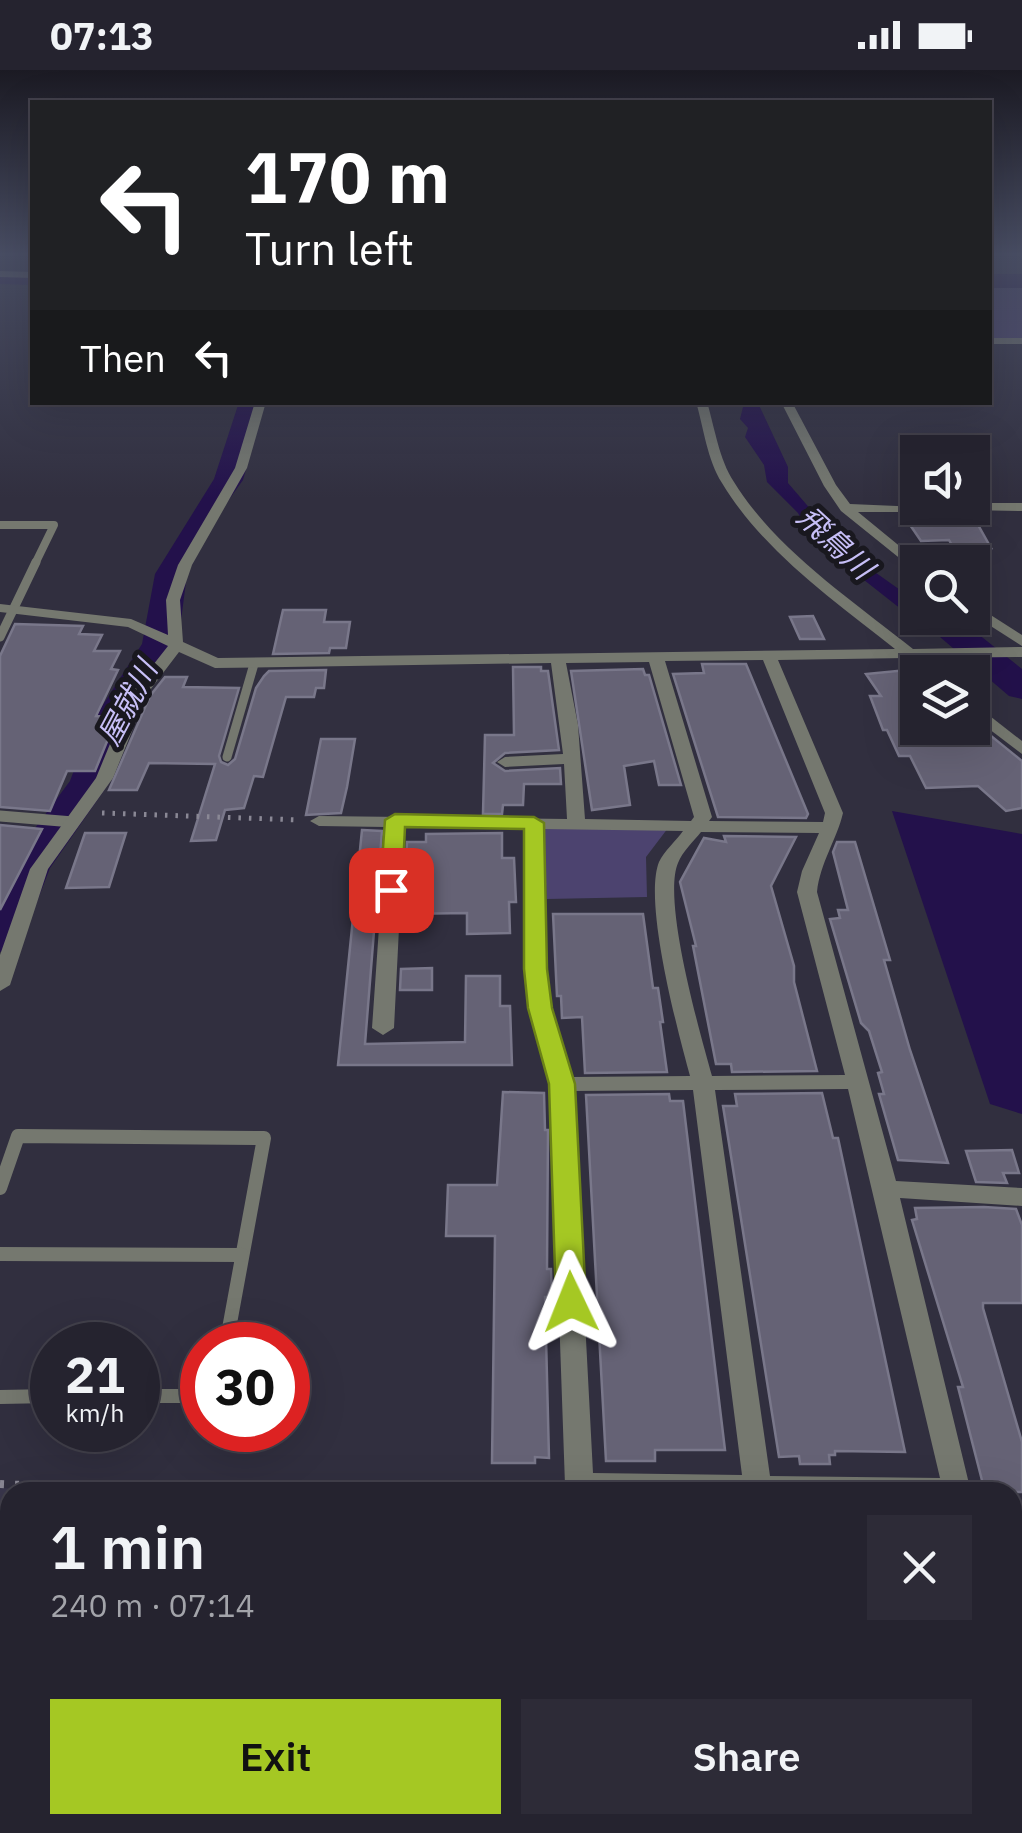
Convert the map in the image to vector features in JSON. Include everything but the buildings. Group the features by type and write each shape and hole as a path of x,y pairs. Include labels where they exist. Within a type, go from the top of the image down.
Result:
{"street":[{"path":"992,341 1022,341"},
{"path":"0,984 39,870 69,819 104,778 139,694 168,640 173,600 184,565 241,468 259,405"},
{"path":"701,405 727,481 749,510 804,564 916,655"},
{"path":"788,405 830,486 846,508 900,553"},
{"path":"990,507 1022,507"},
{"path":"846,508 900,508"},
{"path":"8,609 131,623 215,663 769,657 1021,649"},
{"path":"990,622 1021,649"},
{"path":"769,657 834,813 832,828 816,854 808,892 886,1189 955,1482"},
{"path":"656,658 703,817 668,864 665,895 678,995 703,1083 757,1482"},
{"path":"558,660 576,822"},
{"path":"990,722 1022,749"},
{"path":"505,762 572,760"},
{"path":"318,820 832,828"},
{"path":"382,1028 395,820"},
{"path":"534,823 535,969 540,1008 562,1084 578,1482"},
{"path":"562,1084 857,1082"},
{"path":"886,1189 1022,1196"}],"lane":[{"path":"0,525 54,525 8,609 0,638"},
{"path":"226,757 254,664"},
{"path":"0,816 69,819"},
{"path":"0,1188 18,1136 264,1138 230,1322"},
{"path":"0,1254 242,1255"},
{"path":"0,1396 30,1396"}],"path":[{"path":"69,819 318,820"}],"shaded area":[{"path":"992,334 1022,334 1022,339 992,339"},
{"path":"992,334 1022,334 1022,338 992,338"},
{"path":"542,826 668,828 646,857 647,897 547,899"}],"water":[{"path":"744,405 759,405 788,467 788,483 848,553 900,590 900,608 812,539 798,513 767,482 764,465 745,437 748,428 740,419"},
{"path":"950,635 964,635 1009,669 1001,679 990,669 990,655 973,655"},
{"path":"892,811 1022,834 1022,1114 990,1104"}],"waterway":[{"name":"屋就川","path":"0,938 28,867 90,782 111,722 160,644 171,574 205,512 228,480 251,405"},
{"name":"飛鳥川","path":"958,635 1022,688"}],"route":[{"path":"391,890 395,820 534,823 535,969 540,1008 562,1084 571,1302"}]}
